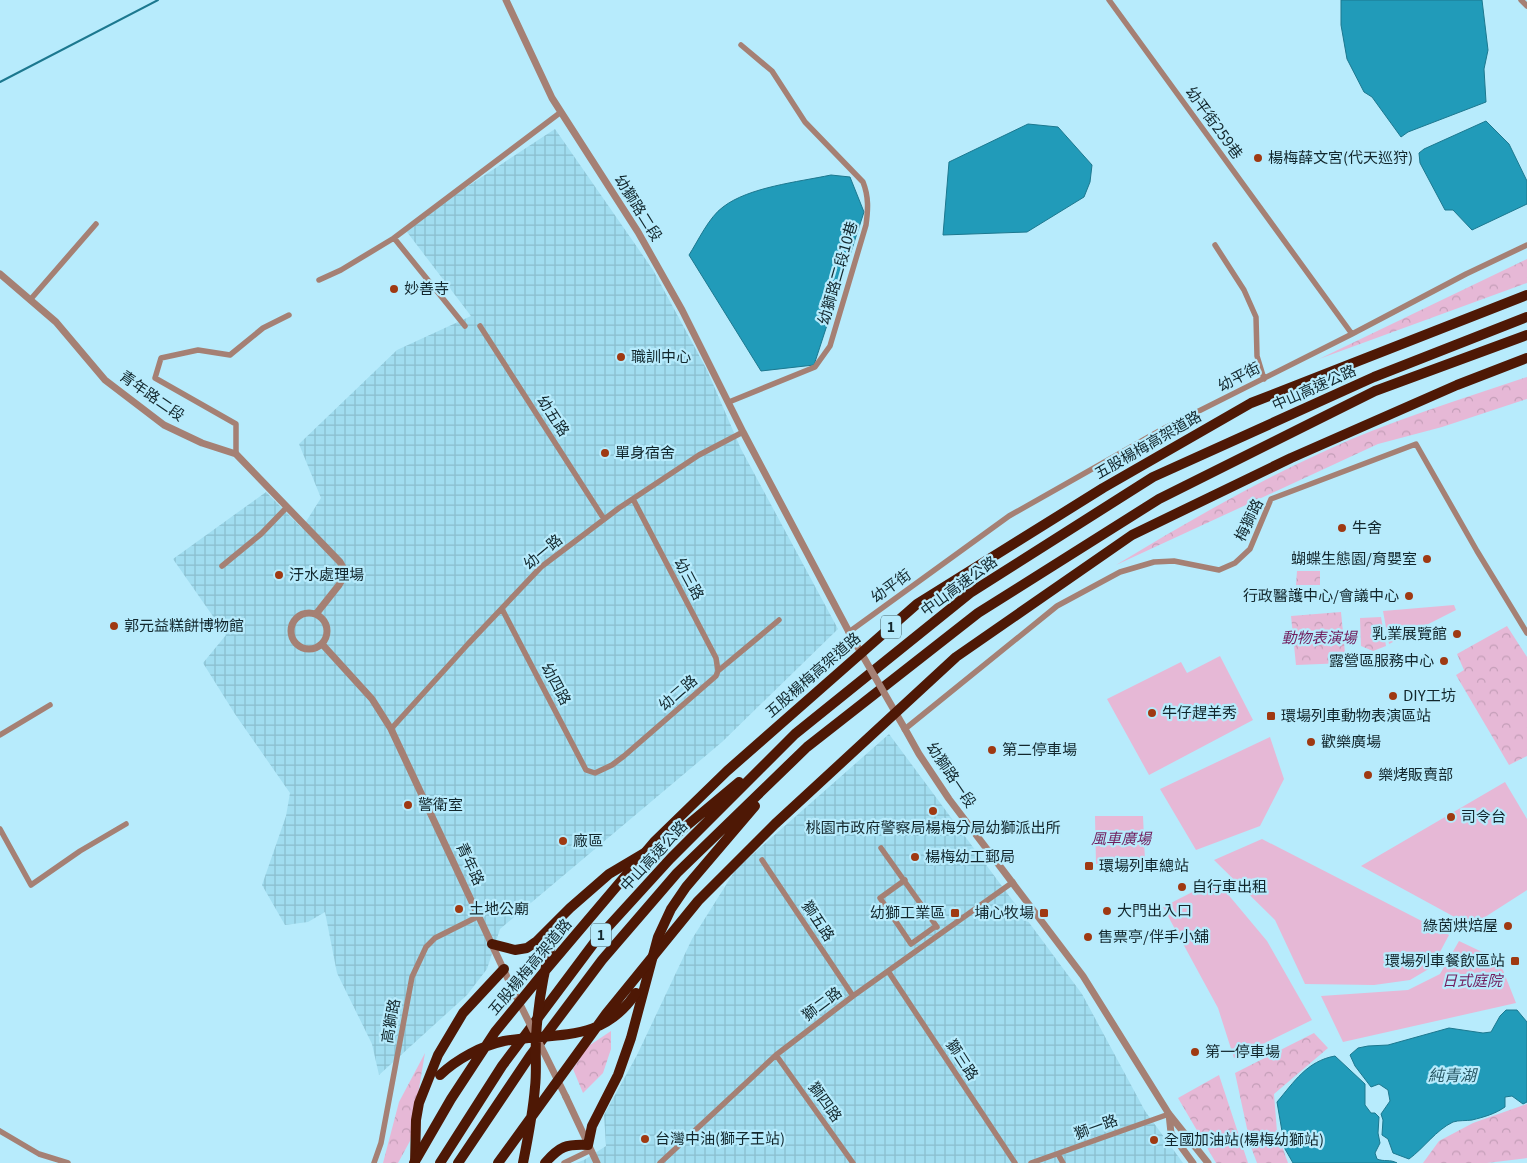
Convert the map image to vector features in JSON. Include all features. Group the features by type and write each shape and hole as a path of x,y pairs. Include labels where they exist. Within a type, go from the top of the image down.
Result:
{"highway":[{"name":"五股楊梅高架道路","path":"414,1163 451,1099 495,1032 655,841 727,771 917,604 1103,488 1251,403 1527,294"},
{"name":"中山高速公路","path":"440,1163 502,1066 597,940 670,859 795,734 970,593 1153,477 1374,377 1527,317"},
{"name":"中山高速公路","path":"458,1163 530,1056 602,960 677,873 807,747 978,613 1159,499 1375,391 1527,335"},
{"path":"498,1163 606,1014 698,901 775,824 956,657 1132,535 1291,458 1457,385 1527,358"},
{"path":"492,944 515,950 527,948 537,941 570,908 609,874 678,833 795,734"},
{"path":"545,1163 554,1152 570,1144 590,1147 592,1126 618,1075 631,1038 658,937 671,909 686,887 793,761"},
{"path":"522,1163 530,1126 535,1085 536,1036 544,971 554,938 570,908"},
{"path":"414,1163 416,1120 419,1103 438,1055 463,1013 504,969"},
{"path":"425,1088 450,1064 475,1051 501,1042 536,1036 574,1034 604,1024 629,1004 648,976"}],"street":[{"name":"幼獅路二段","path":"506,0 552,98 642,240 682,310 743,432"},
{"name":"幼平街259巷","path":"1109,0 1352,334"},
{"path":"1521,0 1527,6"},
{"name":"幼獅路二段10巷","path":"729,402 815,367 830,346 866,225 868,211 867,192 863,182 805,122 772,71 741,45"},
{"path":"319,280 341,270 394,238 561,112"},
{"path":"30,300 96,224"},
{"path":"394,238 465,326"},
{"path":"1215,245 1244,290 1256,318 1257,356 1264,379"},
{"name":"幼平街","path":"849,632 1009,516 1161,430 1352,334 1466,274 1527,245"},
{"name":"青年路二段","path":"0,274 56,322 105,380 157,420 202,443 236,454 340,562 346,573 316,614"},
{"path":"236,454 236,424 155,378 161,358 198,350 230,355 262,328 289,315"},
{"name":"幼五路","path":"480,326 604,519"},
{"name":"幼一路","path":"392,729 541,567 633,498 699,455 743,432"},
{"name":"幼獅路一段","path":"743,432 849,632 919,754 949,799 1083,976 1169,1114 1208,1163"},
{"name":"梅獅路","path":"905,729 1057,606 1120,572 1154,562 1174,561 1218,570 1235,563 1250,549 1271,499 1416,444 1477,551 1527,633"},
{"name":"幼三路","path":"633,498 716,658 718,672"},
{"path":"222,566 261,534 288,507"},
{"name":"幼四路","path":"502,609 586,770"},
{"path":"300,614 316,614 327,625 327,635 322,644 307,650 294,642 291,635 291,627 294,620 300,614"},
{"name":"幼二路","path":"586,770 595,773 612,766 779,620"},
{"name":"青年路","path":"322,644 372,699 392,729 515,994 597,1163"},
{"path":"0,734 50,705"},
{"path":"0,829 31,885 126,824"},
{"path":"881,848 941,933"},
{"name":"獅五路","path":"762,860 853,996"},
{"path":"905,880 880,898 911,944 936,926"},
{"name":"獅二路","path":"660,1163 776,1055 853,996 1012,882"},
{"name":"高獅路","path":"374,1163 381,1143 412,977 426,947 435,938 479,916"},
{"name":"獅三路","path":"888,971 1015,1163"},
{"name":"獅四路","path":"776,1055 853,1163"},
{"name":"幼獅路一段","path":"1169,1114 1171,1132 1193,1163"},
{"name":"獅一路","path":"1031,1163 1169,1114"},
{"path":"0,1131 39,1154 68,1163"},
{"path":"564,1163 590,1147"},
{"path":"1058,1154 1063,1163"}],"shaded area":[{"path":"555,129 653,270 707,370 741,449 838,629 722,742 500,929 487,969 467,995 379,1075 372,1044 337,973 325,912 308,922 285,925 262,885 286,816 290,793 235,714 203,663 226,635 173,559 266,492 302,528 321,498 299,444 397,350 471,316 404,228"},
{"path":"889,734 1082,994 1145,1111 1183,1163 576,1163 606,1146 604,1115 637,1055 692,939 736,869"}],"green space":[{"path":"1527,259 1527,283 1319,359"},
{"path":"1527,377 1527,399 1442,427 1378,444 1116,565 1245,491 1325,451 1400,420"},
{"path":"1297,571 1320,571 1320,585 1296,585"},
{"path":"1454,605 1456,610 1389,644 1383,611"},
{"name":"動物表演場","path":"1341,612 1346,663 1296,665 1291,616"},
{"path":"1381,617 1386,646 1373,651 1361,646 1360,618"},
{"path":"1507,626 1527,657 1527,756 1509,765 1456,675 1464,670 1457,654"},
{"path":"1220,656 1253,720 1149,775 1107,699 1181,662 1187,673"},
{"path":"1270,737 1284,779 1260,826 1196,850 1160,789"},
{"path":"1505,782 1527,819 1527,890 1471,926 1361,866"},
{"name":"風車廣場","path":"1095,816 1143,816 1145,861 1096,864"},
{"path":"1262,839 1449,935 1432,967 1410,980 1374,985 1305,984 1275,920 1214,860"},
{"path":"1216,880 1267,941 1312,1020 1234,1058 1218,1008 1163,907"},
{"name":"日式庭院","path":"1459,941 1499,960 1516,1003 1343,1042 1321,996 1408,990 1440,974"},
{"path":"611,1031 611,1049 603,1073 583,1093 573,1069 587,1047"},
{"path":"1314,1033 1328,1048 1274,1094 1277,1132 1288,1163 1257,1163 1251,1147 1235,1073"},
{"path":"425,1053 410,1141 398,1163 383,1163 399,1102"},
{"path":"1219,1075 1248,1163 1216,1163 1178,1098"},
{"path":"1527,1104 1527,1158 1487,1163 1423,1163 1439,1141 1473,1123"}],"water":[{"path":"1341,0 1482,0 1488,50 1484,69 1486,102 1408,132 1401,137 1372,97 1364,92 1347,59 1341,25"},
{"path":"1486,121 1509,144 1527,181 1527,204 1472,230 1453,210 1445,210 1420,163 1419,153"},
{"path":"1028,124 1058,127 1092,165 1090,182 1084,197 1027,232 943,235 949,162"},
{"path":"831,175 850,177 864,212 814,365 761,371 689,255 713,217 718,211 734,200 774,186"},
{"name":"純青湖","path":"1506,1010 1517,1010 1527,1022 1527,1102 1523,1104 1512,1096 1505,1097 1505,1107 1481,1118 1453,1122 1447,1125 1409,1159 1393,1153 1388,1139 1382,1135 1383,1120 1381,1114 1390,1101 1388,1090 1379,1084 1371,1087 1355,1066 1350,1055 1358,1048 1388,1045 1449,1028 1483,1033 1491,1032 1500,1016"},
{"path":"1335,1056 1365,1084 1365,1105 1371,1113 1375,1113 1379,1117 1378,1133 1380,1143 1375,1153 1377,1159 1397,1163 1293,1163 1285,1149 1277,1102 1295,1080 1309,1067"}],"waterway":[{"path":"0,82 158,0"}],"place":[{"name":"楊梅薛文宮(代天巡狩)","path":"1258,158"},
{"name":"妙善寺","path":"394,289"},
{"name":"職訓中心","path":"621,357"},
{"name":"單身宿舍","path":"605,453"},
{"name":"牛舍","path":"1342,528"},
{"name":"蝴蝶生態園/育嬰室","path":"1427,559"},
{"name":"汙水處理場","path":"279,575"},
{"name":"行政醫護中心/會議中心","path":"1409,596"},
{"name":"郭元益糕餅博物館","path":"114,626"},
{"name":"乳業展覽館","path":"1457,634"},
{"name":"露營區服務中心","path":"1444,661"},
{"name":"DIY工坊","path":"1393,696"},
{"name":"牛仔趕羊秀","path":"1152,713"},
{"name":"環場列車動物表演區站","path":"1271,716"},
{"name":"歡樂廣場","path":"1311,742"},
{"name":"第二停車場","path":"992,750"},
{"name":"樂烤販賣部","path":"1368,775"},
{"name":"警衛室","path":"408,805"},
{"name":"桃園市政府警察局楊梅分局幼獅派出所","path":"933,811"},
{"name":"司令台","path":"1451,817"},
{"name":"廠區","path":"563,841"},
{"name":"楊梅幼工郵局","path":"915,857"},
{"name":"環場列車總站","path":"1089,866"},
{"name":"自行車出租","path":"1182,887"},
{"name":"土地公廟","path":"459,909"},
{"name":"大門出入口","path":"1107,911"},
{"name":"幼獅工業區","path":"955,913"},
{"name":"埔心牧場","path":"1044,913"},
{"name":"綠茵烘焙屋","path":"1508,926"},
{"name":"售票亭/伴手小舖","path":"1088,937"},
{"name":"環場列車餐飲區站","path":"1515,961"},
{"name":"第一停車場","path":"1195,1052"},
{"name":"台灣中油(獅子王站)","path":"645,1139"},
{"name":"全國加油站(楊梅幼獅站)","path":"1154,1140"}]}
